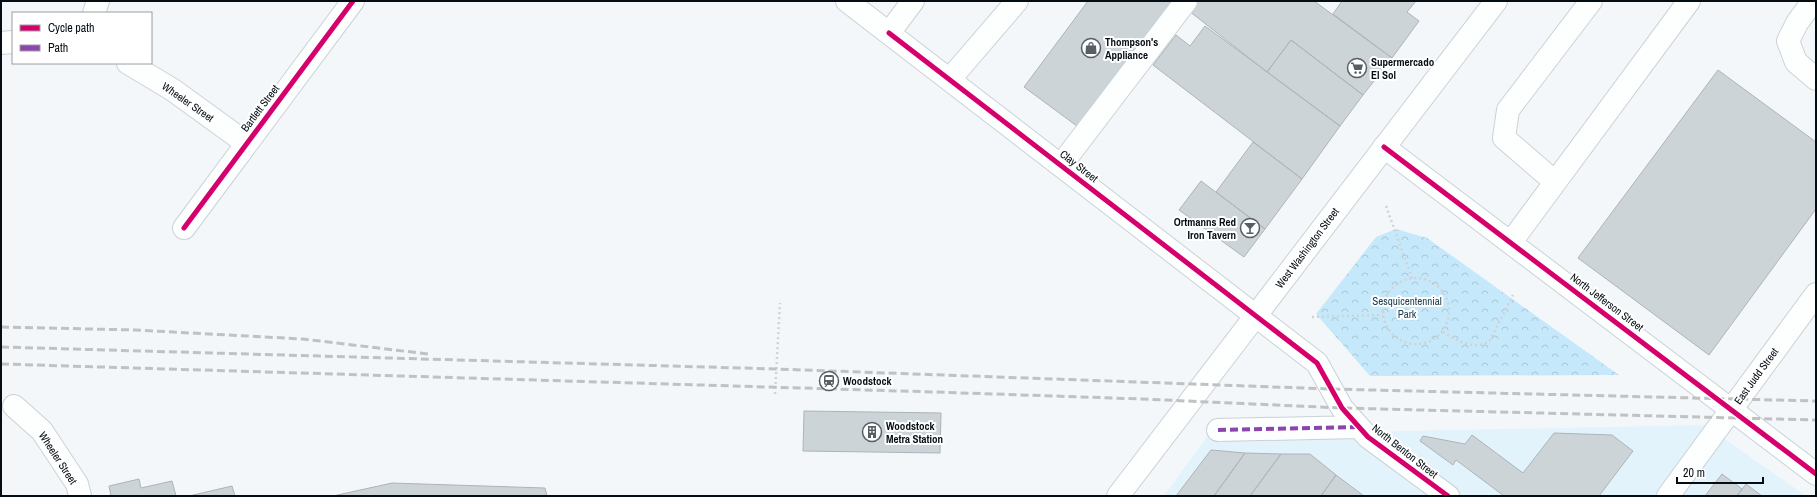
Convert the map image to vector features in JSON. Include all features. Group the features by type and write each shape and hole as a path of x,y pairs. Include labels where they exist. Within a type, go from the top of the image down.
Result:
{"street":[{"path":"94,12 98,1"},
{"name":"Bartlett Street","path":"184,228 353,1"},
{"name":"Clay Street","path":"847,1 1256,315"},
{"path":"889,33 912,1"},
{"path":"950,79 1017,1"},
{"path":"1061,164 1186,1"},
{"name":"West Washington Street","path":"1118,496 1496,1"},
{"path":"1555,182 1504,138 1508,110 1591,1"},
{"path":"1510,242 1689,1"},
{"path":"1813,1 1797,23 1788,41 1796,62 1816,79"},
{"path":"1,43 12,42"},
{"name":"Wheeler Street","path":"130,64 172,90 246,143"},
{"name":"North Jefferson Street","path":"1384,147 1816,474"},
{"name":"East Judd Street","path":"1668,496 1816,294"},
{"name":"North Benton Street","path":"1256,315 1317,363 1342,408 1368,437 1448,496"},
{"name":"Wheeler Street","path":"14,406 42,431 77,484 80,496"},
{"path":"1218,430 1359,427"}],"path":[{"path":"1386,206 1412,278"},
{"path":"1412,278 1424,279 1434,283 1442,290 1448,300 1450,311 1448,322 1443,332 1435,340 1424,344 1413,345 1402,342 1393,336 1386,326 1383,315 1387,295 1402,281 1412,278"},
{"path":"1443,332 1457,340 1473,345 1485,344 1490,340 1513,295"},
{"path":"775,394 780,303"},
{"path":"1312,317 1383,315"}],"shaded area":[{"path":"1705,425 1806,496 1164,496 1208,435"}],"green space":[{"name":"Sesquicentennial Park","path":"1396,229 1427,238 1619,375 1370,376 1316,314 1376,237"}],"building":[{"path":"1088,1 1175,1 1081,129 1024,87"},
{"path":"1196,1 1314,1 1392,58 1363,95 1291,40 1267,72 1189,11"},
{"path":"1342,1 1416,1 1407,12 1419,21 1392,58 1333,14"},
{"path":"1205,26 1340,126 1302,179 1153,65 1176,35 1190,46"},
{"path":"1291,40 1363,95 1340,126 1267,72"},
{"path":"1718,70 1816,142 1816,209 1709,355 1578,258"},
{"path":"1253,142 1302,179 1265,229 1216,192"},
{"path":"1201,181 1265,229 1244,257 1179,210"},
{"name":"Woodstock Metra Station","path":"804,411 941,413 940,453 803,451"},
{"path":"1554,433 1612,435 1633,451 1599,496 1504,496 1456,460 1453,465 1420,441 1423,436 1465,444 1472,435 1523,473"},
{"path":"1211,450 1245,453 1214,496 1176,496"},
{"path":"1245,453 1281,454 1250,496 1214,496"},
{"path":"1281,454 1310,454 1336,475 1321,496 1250,496"},
{"path":"1722,474 1742,489 1737,496 1705,496"},
{"path":"1336,475 1364,496 1321,496"},
{"path":"139,479 141,488 172,481 176,496 111,496 109,486"},
{"path":"392,483 545,488 547,496 333,496"},
{"path":"1746,484 1762,496 1737,496"},
{"path":"232,486 235,496 189,496"}],"railway":[{"path":"1,327 135,330 303,339 428,354"},
{"path":"1,347 776,369 1331,389 1816,401"},
{"path":"1,364 934,392 1342,408 1816,420"}],"marked path":[{"path":"1218,430 1359,427"}],"cycle path":[{"path":"184,228 353,1"},
{"path":"889,33 1317,363 1342,408 1368,437 1448,496"},
{"path":"1384,147 1816,474"}],"place":[{"name":"Thompson's Appliance","path":"1091,48"},
{"name":"Supermercado El Sol","path":"1357,68"},
{"name":"Ortmanns Red Iron Tavern","path":"1250,228"},
{"name":"Woodstock","path":"829,381"},
{"name":"Woodstock Metra Station","path":"872,432"}]}
